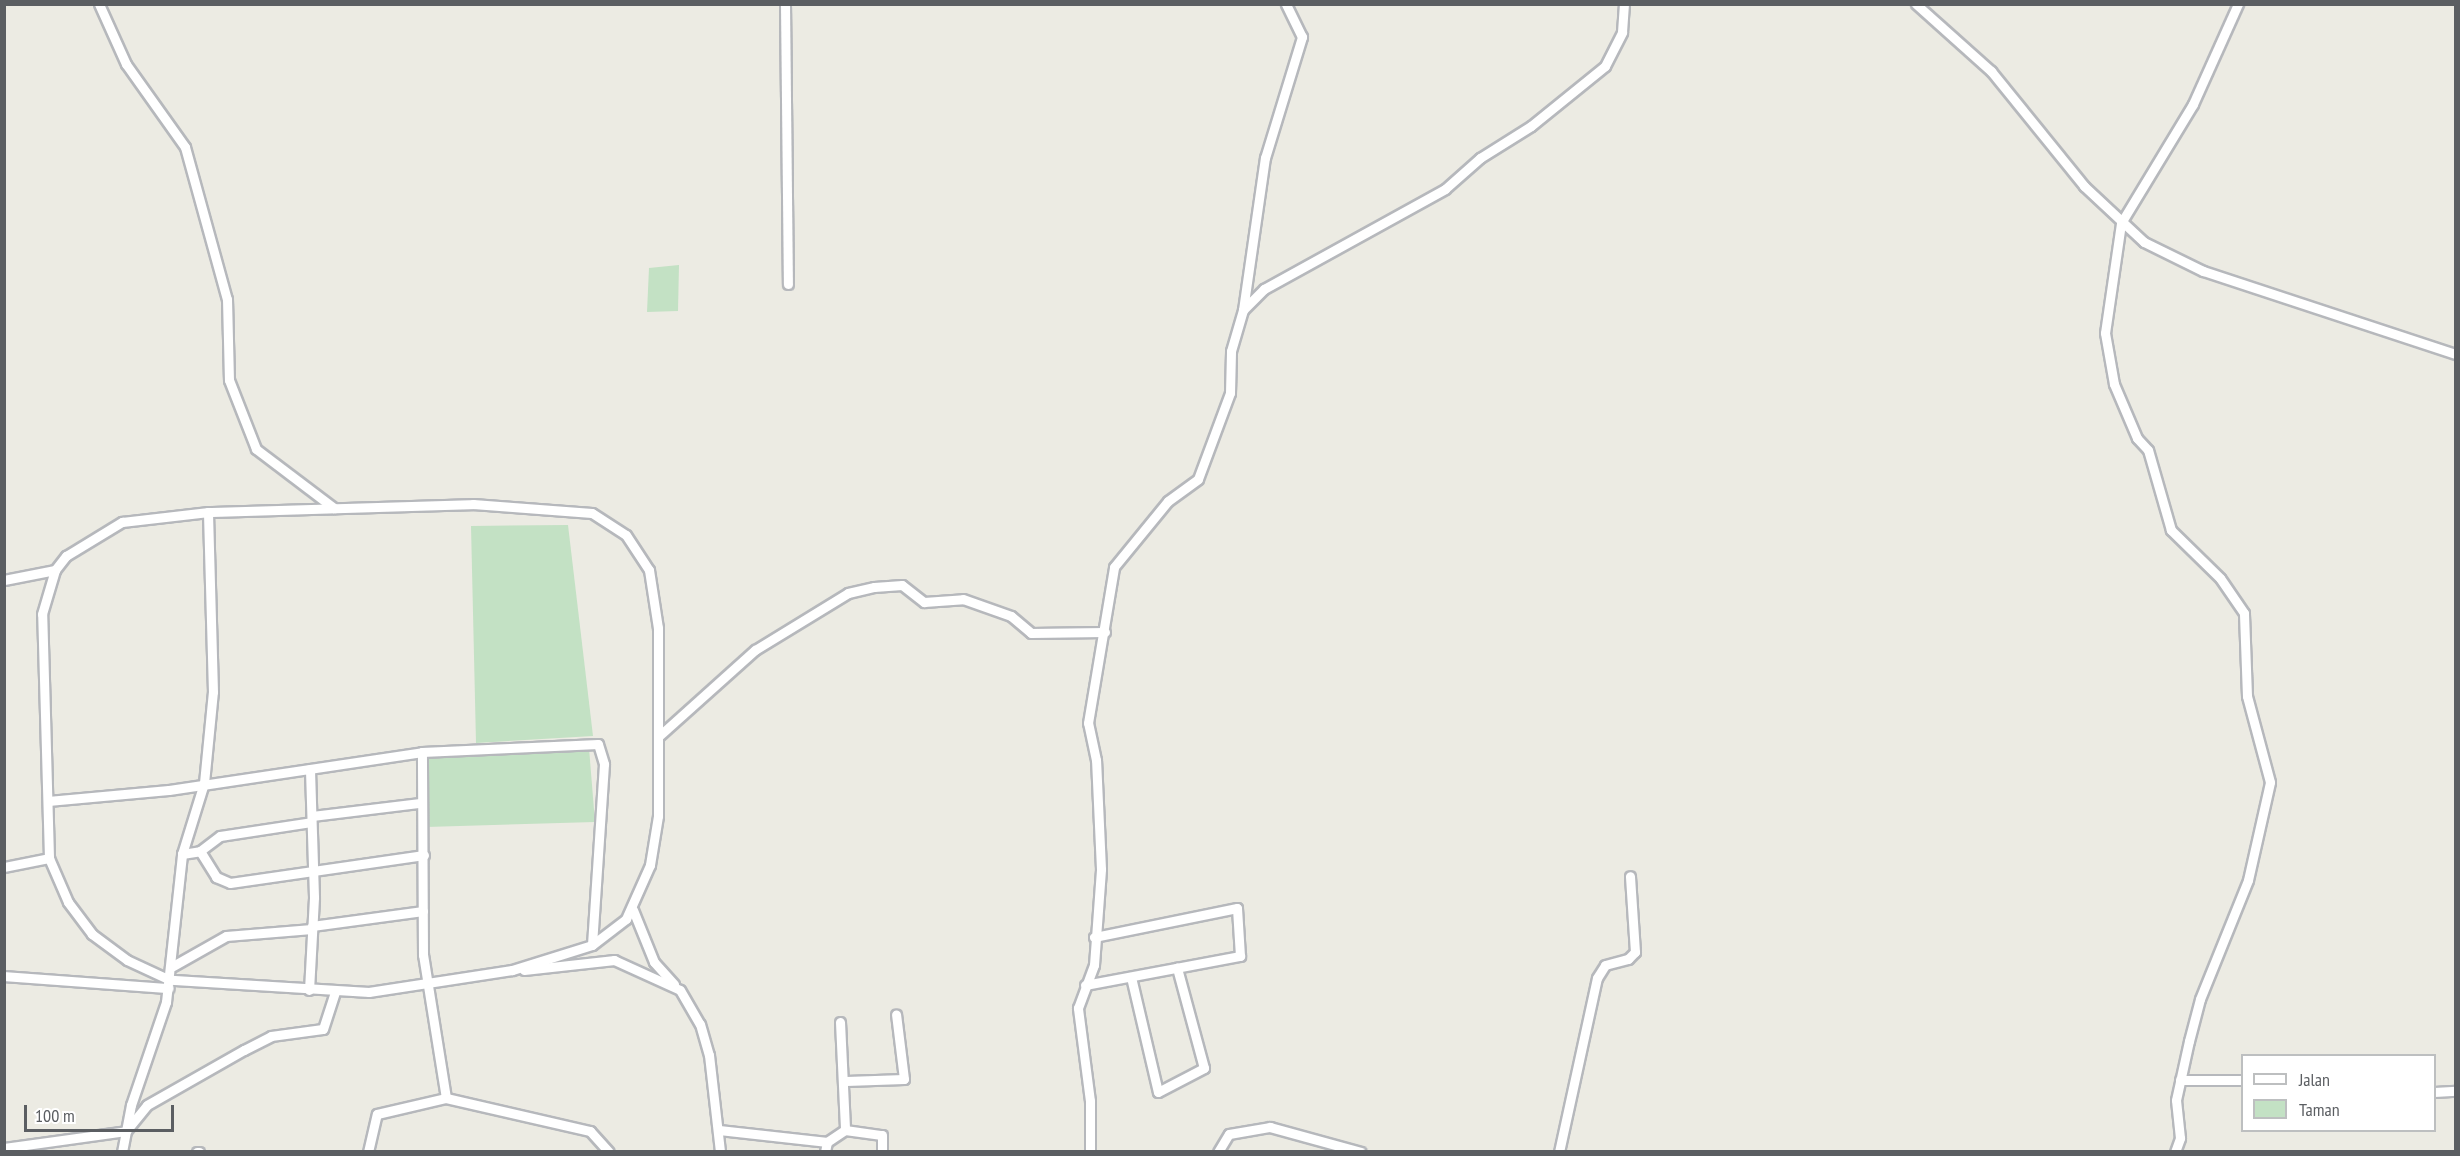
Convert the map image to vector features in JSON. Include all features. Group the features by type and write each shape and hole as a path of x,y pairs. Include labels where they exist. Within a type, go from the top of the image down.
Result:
{"street":[{"path":"99,4 126,64 185,147 227,299 229,380 256,449 334,508"},
{"path":"785,4 788,284"},
{"path":"1090,1152 1090,1101 1078,1033 1084,985 1094,965 1094,938 1101,869 1096,760 1088,723 1105,632 1114,567 1168,501 1198,479 1230,393 1231,351 1243,310 1265,158 1302,37 1286,4"},
{"path":"1243,310 1264,289 1389,224 1531,126 1605,66 1622,32 1624,4"},
{"path":"1916,4 1991,71 2084,186 2121,223 2144,242 2203,271 2456,354"},
{"path":"2175,1152 2180,1080 2200,999 2248,880 2270,782 2247,696 2244,613 2220,578 2171,530 2148,450 2137,438 2114,384 2105,333 2121,223 2193,104 2238,4"},
{"path":"4,580 55,570 107,527 208,512 334,508 566,507 592,513 614,527 640,552 653,585 659,736 652,853 633,910 592,945 512,970"},
{"path":"122,1152 126,1131 170,984 182,854 204,783 213,692 208,512"},
{"path":"55,570 42,628 49,858 68,902 92,934 126,960 170,984"},
{"path":"659,736 755,650 848,593 874,587 902,585 924,602 963,599 1011,616 1031,633 1105,632"},
{"path":"48,801 204,783 422,752 602,746 592,945"},
{"path":"422,752 420,803 424,855 423,911 429,984 446,1098"},
{"path":"309,990 313,872 310,769"},
{"path":"182,854 200,851 220,836 420,803"},
{"path":"200,851 224,883 424,855"},
{"path":"4,867 49,858"},
{"path":"1559,1152 1597,978 1605,965 1629,959 1635,952 1630,876"},
{"path":"1084,985 1240,956 1236,908 1094,938"},
{"path":"633,910 654,962 680,990 700,1024 719,1130 720,1152"},
{"path":"173,966 226,936 312,927 423,911"},
{"path":"4,976 334,991 429,984 512,970 614,960 680,990"},
{"path":"1131,977 1158,1092 1204,1068 1177,968"},
{"path":"4,1148 126,1131 147,1105 271,1036 323,1029 334,991"},
{"path":"846,1081 904,1079 896,1014"},
{"path":"719,1130 826,1147 845,1130 846,1081 840,1022"},
{"path":"2180,1080 2241,1080"},
{"path":"2436,1092 2456,1091"},
{"path":"368,1152 377,1114 446,1098 590,1131 609,1152"},
{"path":"1218,1152 1229,1134 1270,1127 1361,1152"},
{"path":"845,1130 882,1135 882,1152"}],"green space":[{"path":"679,265 678,311 647,312 649,268"},
{"path":"568,525 593,736 476,743 471,526"},
{"path":"589,748 595,822 426,827 425,757"}]}
